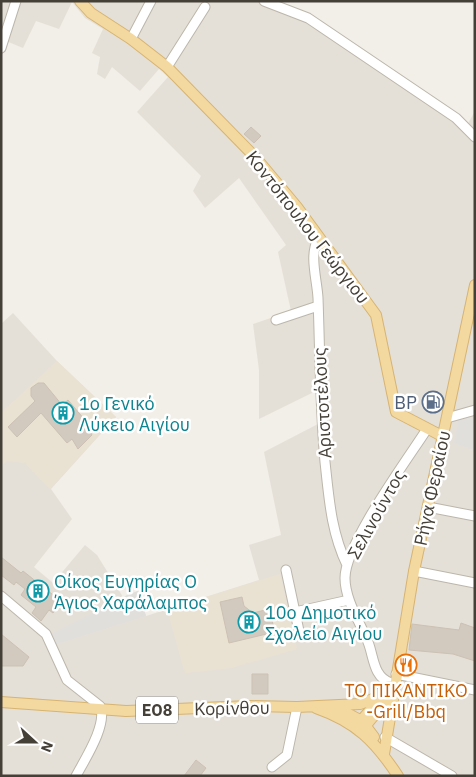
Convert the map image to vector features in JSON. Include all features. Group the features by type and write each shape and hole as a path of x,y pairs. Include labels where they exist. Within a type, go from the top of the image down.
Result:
{"main road":[{"name":"Κοντόπουλου Γεώργιου","path":"80,1 91,13 131,39 167,67 256,158 297,207 318,239 376,315 396,412 442,436"},
{"name":"Ρήγα Φεραίου","path":"382,752 392,684 414,571 442,436 473,302 475,285"},
{"name":"ΕΟ8","path":"329,705 364,702 373,699 392,684"},
{"path":"361,726 385,705 392,684"},
{"name":"Κορίνθου","path":"1,702 102,710 250,706 297,708 329,705"},
{"path":"329,705 361,726 398,776"},
{"name":"Κορίνθου","path":"313,707 361,726"}],"street":[{"path":"1,48 16,1"},
{"path":"131,39 151,1"},
{"path":"264,1 308,18 456,118 475,137"},
{"path":"167,67 205,7"},
{"name":"Αριστοτέλους","path":"318,239 314,248 318,306 320,395 330,509 338,546 347,565"},
{"path":"276,320 318,306"},
{"path":"447,418 475,410"},
{"name":"Σελινούντος","path":"392,684 378,675 369,645 349,600 345,582 347,565 370,517 427,429"},
{"path":"428,507 475,516"},
{"path":"286,570 299,632"},
{"path":"414,571 475,583"},
{"path":"1,596 46,634 67,680 93,698 102,710 95,740 76,776"},
{"path":"295,612 349,600"},
{"path":"392,684 475,690"},
{"path":"272,767 287,755 297,708"},
{"path":"385,737 452,776"}],"shaded area":[{"path":"1,1 262,1 308,18 466,127 475,111 475,776 1,776 1,324 13,313 57,361 116,417 51,489 72,519 34,567 53,583 85,545 97,555 123,597 138,591 146,616 259,580 249,545 281,535 264,452 318,424 316,391 259,419 259,370 253,324 291,311 278,252 286,245 239,178 205,208 193,191 201,176 137,112 168,77 159,69 140,91 112,67 105,79 97,74 100,57 92,53 103,29 85,18 72,2 59,29 36,21 23,48 6,41 1,58"},
{"path":"57,361 116,417 50,489 25,463 7,461 1,466 1,413"},
{"path":"475,414 473,450 454,443 459,418"},
{"path":"280,574 297,649 231,668 186,673 167,609"},
{"path":"138,591 146,616 54,645 49,635 97,611 105,604"}],"building":[{"path":"251,127 261,136 254,143 244,134"},
{"name":"1o Γενικό Λύκειο Αιγίου","path":"38,383 44,383 62,405 68,400 90,426 88,428 92,435 78,449 72,439 67,443 41,413 17,437 8,427 35,401 31,396 31,388"},
{"name":"Οίκος Ευγηρίας Ο Άγιος Χαράλαμπος","path":"1,557 21,573 23,571 62,602 53,613 49,610 41,621 32,613 36,607 21,595 25,589 16,582 14,585 1,575"},
{"name":"10o Δημοτικό Σχολείο Αιγίου","path":"242,597 244,606 253,613 269,609 275,632 229,643 220,602"},
{"path":"461,623 475,628 475,661 453,654 409,650 412,624 459,630"},
{"path":"1,634 29,657 23,666 1,666"},
{"path":"252,674 268,674 268,694 252,694"},
{"path":"196,760 206,768 200,776 184,776"}],"place":[{"name":"BP","path":"433,402"},
{"name":"1o Γενικό Λύκειο Αιγίου","path":"63,413"},
{"name":"Οίκος Ευγηρίας Ο Άγιος Χαράλαμπος","path":"38,591"},
{"name":"10o Δημοτικό Σχολείο Αιγίου","path":"249,622"},
{"name":"ΤΟ ΠΙΚΑΝΤΙΚΟ -Grill/Bbq","path":"406,665"}]}
